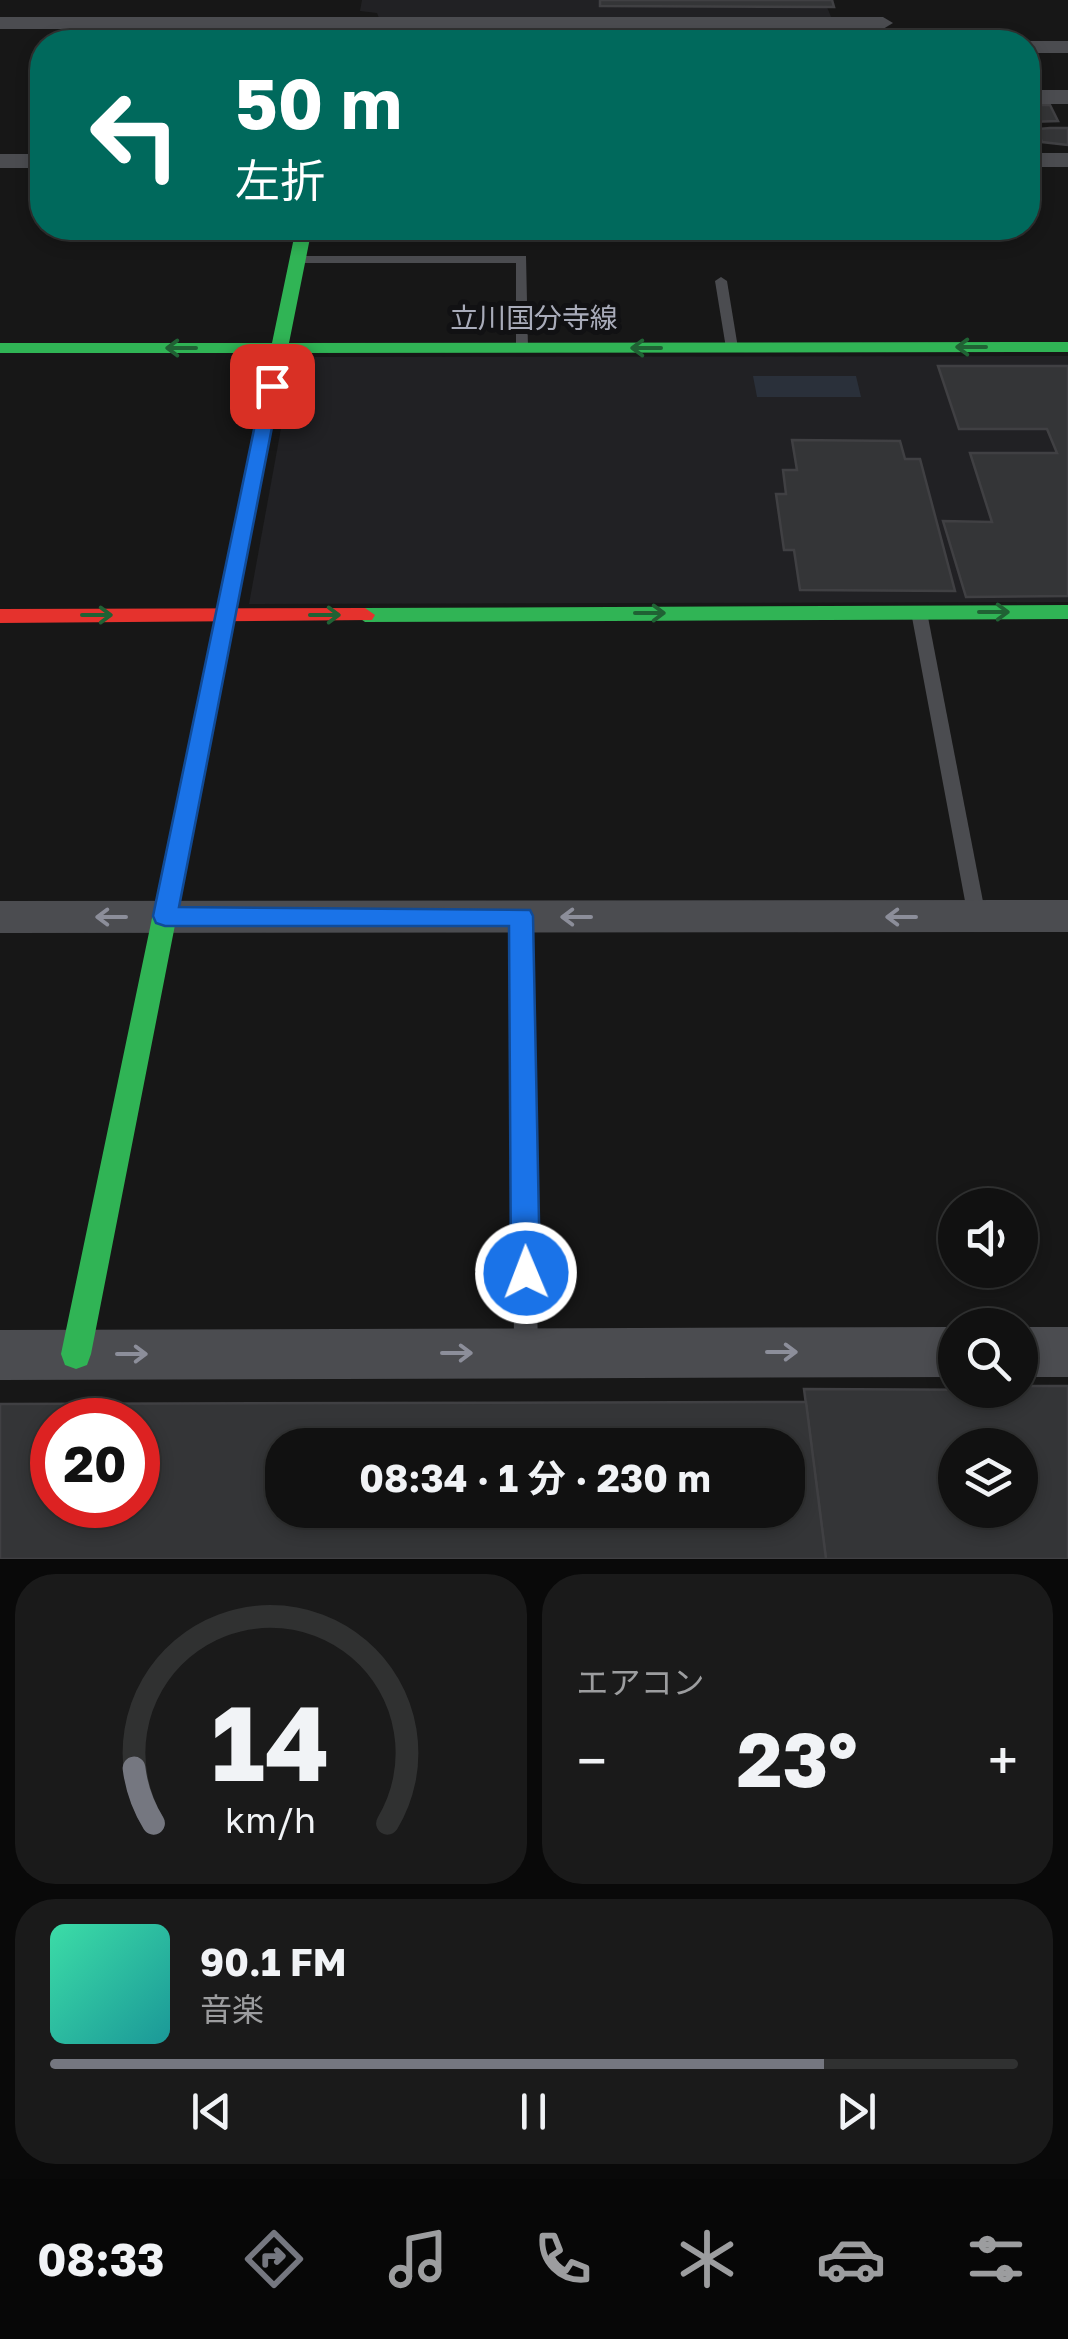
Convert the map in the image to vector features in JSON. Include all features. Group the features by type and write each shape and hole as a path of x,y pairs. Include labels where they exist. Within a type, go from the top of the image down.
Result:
{"street":[{"path":"343,30 349,0"},
{"path":"874,0 886,30"},
{"path":"0,23 267,30"},
{"path":"1040,47 1068,46"},
{"path":"1040,97 1068,97"},
{"path":"1040,160 1068,160"},
{"path":"0,161 30,161"},
{"path":"76,1354 301,240"},
{"name":"立川国分寺線","path":"0,348 1068,347"},
{"path":"0,616 1068,612"},
{"path":"0,916 1068,916"},
{"path":"0,1354 938,1352"},
{"path":"1038,1352 1068,1352"}],"lane":[{"path":"296,260 522,259 522,348"},
{"path":"721,280 732,348"},
{"path":"919,612 977,917"},
{"path":"521,916 526,1352"}],"shaded area":[{"path":"362,0 824,0 832,19 379,18 377,13 360,11"},
{"path":"1068,356 1068,602 249,604 294,357"},
{"path":"753,376 856,376 861,397 757,397"}],"building":[{"path":"600,0 832,0 834,7 600,6"},
{"path":"1040,105 1050,105 1058,121 1040,122"},
{"path":"1068,128 1068,145 1042,142 1040,129"},
{"path":"938,366 1068,366 1068,596 966,597 943,521 992,522 970,453 1057,453 1047,429 959,429"},
{"path":"792,440 900,441 905,459 920,459 955,591 800,590 794,550 784,550 776,494 786,494 783,470 797,470"},
{"path":"1038,1386 1068,1386 1068,1559 826,1559 804,1389 938,1390 938,1408 1038,1408"},
{"path":"806,1402 826,1559 0,1559 0,1404 30,1404 30,1528 160,1528 160,1404"}],"traffic: fast":[{"path":"76,1354 302,240"},
{"path":"0,348 1068,347"},
{"path":"365,615 1068,612"}],"traffic: jam":[{"path":"0,616 365,615"}],"route":[{"path":"272,386 165,916 521,916 526,1273"}]}
